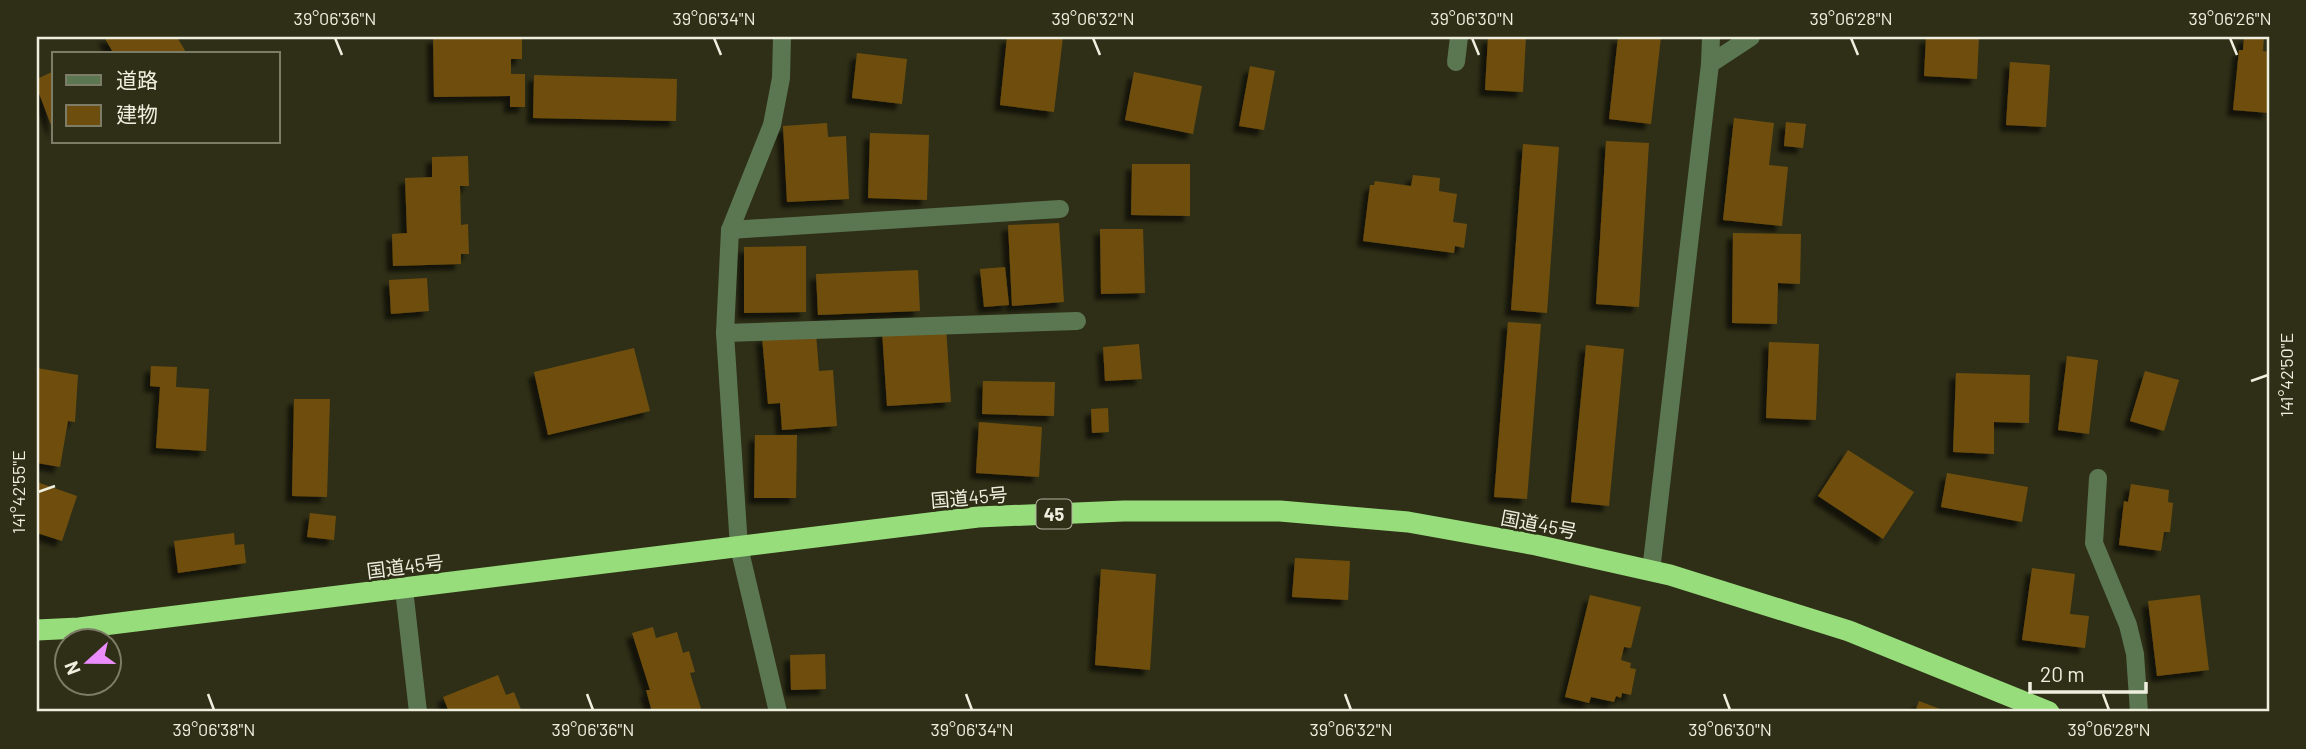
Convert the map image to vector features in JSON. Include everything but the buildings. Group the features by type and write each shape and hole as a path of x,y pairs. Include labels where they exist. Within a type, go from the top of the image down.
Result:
{"highway":[{"name":"国道45号","path":"37,629 79,628 978,517 1124,511 1280,511 1408,522 1536,545 1651,571 1849,631 2049,712"}],"street":[{"path":"778,712 739,547 725,333 730,230 772,125 781,78 782,37"},
{"path":"1456,62 1459,37"},
{"path":"1651,571 1712,37"},
{"path":"1710,64 1751,37"},
{"path":"730,230 1060,209"},
{"path":"725,333 1077,321"},
{"path":"2098,478 2094,543 2128,625 2134,654 2139,712"},
{"path":"404,589 418,712"}]}
